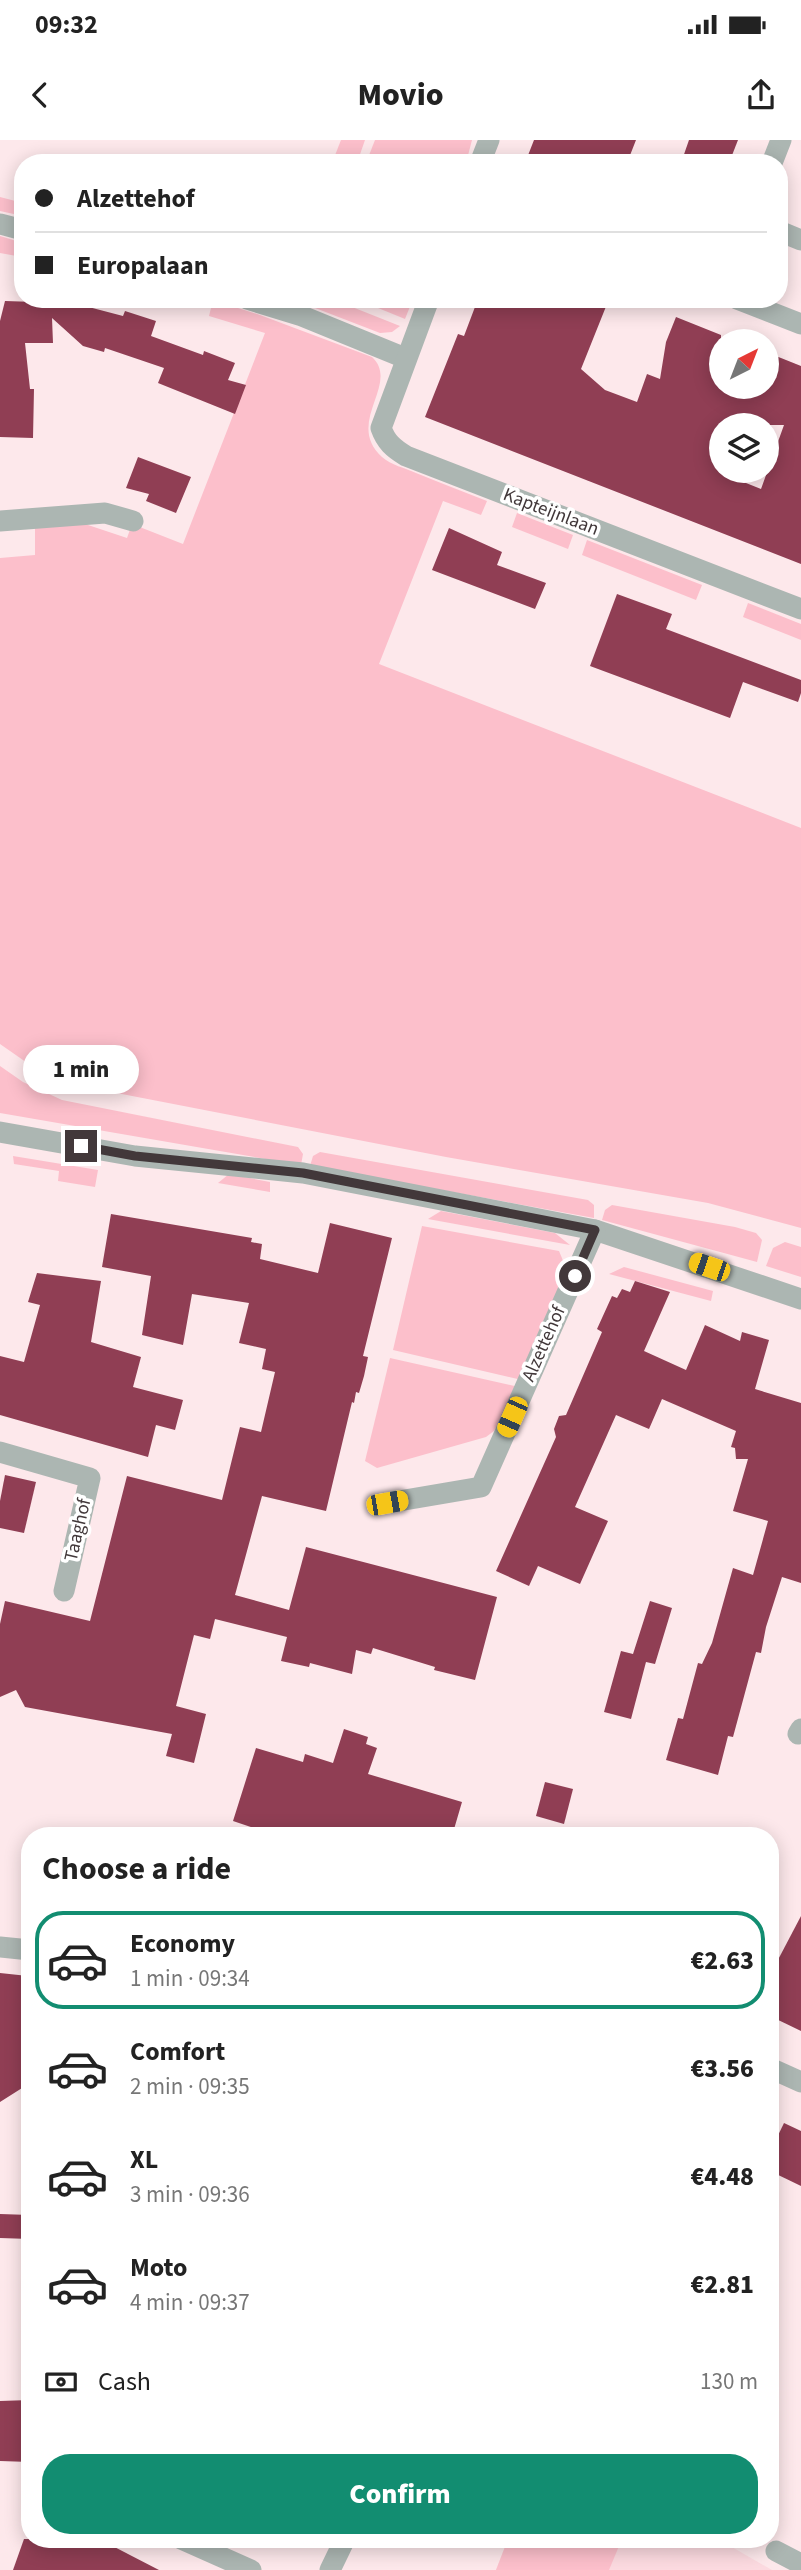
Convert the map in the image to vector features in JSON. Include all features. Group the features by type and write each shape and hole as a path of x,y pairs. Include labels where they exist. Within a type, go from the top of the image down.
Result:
{"street":[{"path":"276,308 405,358 425,308"},
{"path":"760,308 801,324"},
{"name":"Kapteijnlaan","path":"405,358 381,428 385,439 405,456 801,609"},
{"path":"0,521 105,513 133,521"},
{"path":"0,1132 135,1156 303,1173 595,1230 801,1299"},
{"name":"Alzettehof","path":"387,1503 481,1487 595,1230"},
{"name":"Taaghof","path":"0,1452 90,1478 64,1591"},
{"path":"0,1947 21,1950"},
{"path":"779,2072 801,2082"},
{"path":"201,2548 251,2570"},
{"path":"330,2570 341,2548"},
{"path":"776,2551 801,2564"}],"shaded area":[{"path":"341,140 365,140 360,154 336,154"},
{"path":"375,140 472,140 468,154 370,154"},
{"path":"0,197 14,201 14,214 0,211"},
{"path":"0,236 14,240 14,256 0,253"},
{"path":"211,308 238,308 372,357 379,368 380,379 368,430 372,444 382,457 398,466 487,501 481,515 443,501 379,664 801,828 801,1228 708,1203 446,1157 96,1089 66,1081 33,1067 0,1044 0,558 35,555 35,524 70,519 127,538 132,524 183,544 265,333 209,316"},
{"path":"315,308 355,308 400,326 392,332 380,333"},
{"path":"378,308 409,308 405,319"},
{"path":"517,513 573,535 568,549 512,527"},
{"path":"587,540 702,585 696,600 582,555"},
{"path":"748,603 801,624 801,640 743,617"},
{"path":"0,1066 23,1082 62,1100 298,1147 303,1154 301,1165 0,1113"},
{"path":"320,1152 588,1200 594,1205 594,1218 310,1166 313,1156"},
{"path":"13,1156 98,1170 95,1187 58,1181 59,1171 14,1164"},
{"path":"229,1174 270,1182 270,1192 218,1183"},
{"path":"612,1205 756,1233 762,1240 757,1262 602,1220 605,1210"},
{"path":"441,1211 555,1233 570,1245 428,1219"},
{"path":"422,1226 559,1251 564,1263 572,1266 522,1380 393,1350"},
{"path":"785,1242 801,1247 801,1277 766,1266 773,1248"},
{"path":"624,1267 713,1291 711,1301 609,1274"},
{"path":"390,1358 519,1387 494,1431 486,1437 377,1468 365,1461"},
{"path":"505,2548 734,2548 772,2570 496,2570"},
{"path":"505,2548 618,2548 609,2570 496,2570"}],"building":[{"path":"534,140 636,140 631,154 529,154"},
{"path":"689,140 738,140 733,154 684,154"},
{"path":"5,301 14,301 14,308 92,308 123,316 125,311 156,321 151,336 203,355 204,351 235,363 228,380 246,385 235,414 158,383 164,368 105,348 104,352 83,346 52,318 53,343 25,343 30,389 34,389 33,438 0,437 0,321"},
{"path":"475,308 605,308 581,369 605,390 637,402 647,374 660,379 666,342 676,317 709,330 709,399 779,399 779,357 801,366 801,564 425,417 458,334 464,336"},
{"path":"138,457 191,477 176,513 146,501 149,494 126,488"},
{"path":"449,528 502,552 497,565 546,583 535,609 432,570"},
{"path":"617,594 672,614 666,629 801,680 798,702 743,682 730,718 590,666"},
{"path":"111,1214 252,1238 251,1242 262,1244 260,1259 318,1273 330,1223 392,1238 363,1356 368,1357 364,1376 359,1393 356,1392 354,1403 352,1402 326,1511 262,1496 235,1595 289,1610 306,1547 497,1597 475,1680 434,1670 435,1667 373,1648 371,1654 356,1650 352,1674 310,1663 309,1667 281,1661 287,1637 215,1619 210,1639 194,1635 176,1706 206,1714 194,1763 166,1756 172,1734 25,1707 16,1690 0,1697 0,1624 5,1601 90,1621 127,1476 222,1500 240,1427 261,1432 275,1372 262,1369 266,1349 239,1343 249,1303 192,1294 183,1345 142,1335 151,1276 102,1267"},
{"path":"37,1273 101,1281 91,1342 141,1357 133,1387 183,1400 175,1430 156,1425 148,1457 0,1415 0,1356 24,1362 40,1305 28,1302"},
{"path":"635,1281 670,1292 644,1351 686,1370 705,1325 740,1341 742,1332 769,1340 755,1389 801,1403 801,1583 782,1577 766,1627 761,1653 756,1652 733,1737 728,1736 718,1775 666,1760 678,1718 683,1719 698,1663 702,1664 712,1643 733,1568 753,1575 768,1521 733,1511 748,1459 736,1459 735,1448 731,1447 736,1431 662,1399 649,1429 616,1415 575,1507 608,1521 580,1584 538,1566 529,1586 496,1571 556,1437 554,1429 559,1416 566,1415 602,1332 597,1329 612,1296 617,1298 622,1289 630,1292"},
{"path":"5,1475 36,1482 24,1533 0,1528 0,1501"},
{"path":"650,1601 672,1608 655,1664 646,1662 631,1719 604,1712 621,1651 633,1654"},
{"path":"344,1729 368,1737 366,1744 377,1748 368,1774 462,1802 455,1827 251,1827 233,1821 256,1748 303,1762 305,1754 333,1763"},
{"path":"545,1782 573,1789 564,1824 536,1816"},
{"path":"801,1916 801,2031 779,2020 779,1958"},
{"path":"0,1973 21,1975 21,2089 0,2102"},
{"path":"784,2123 801,2131 801,2186 779,2175 779,2133"},
{"path":"0,2214 21,2215 21,2239 0,2238"},
{"path":"21,2400 21,2462 0,2461 0,2401"},
{"path":"21,2547 116,2548 159,2570 13,2570"}],"route":[{"path":"81,1146 135,1156 303,1173 595,1230 575,1276"}]}
